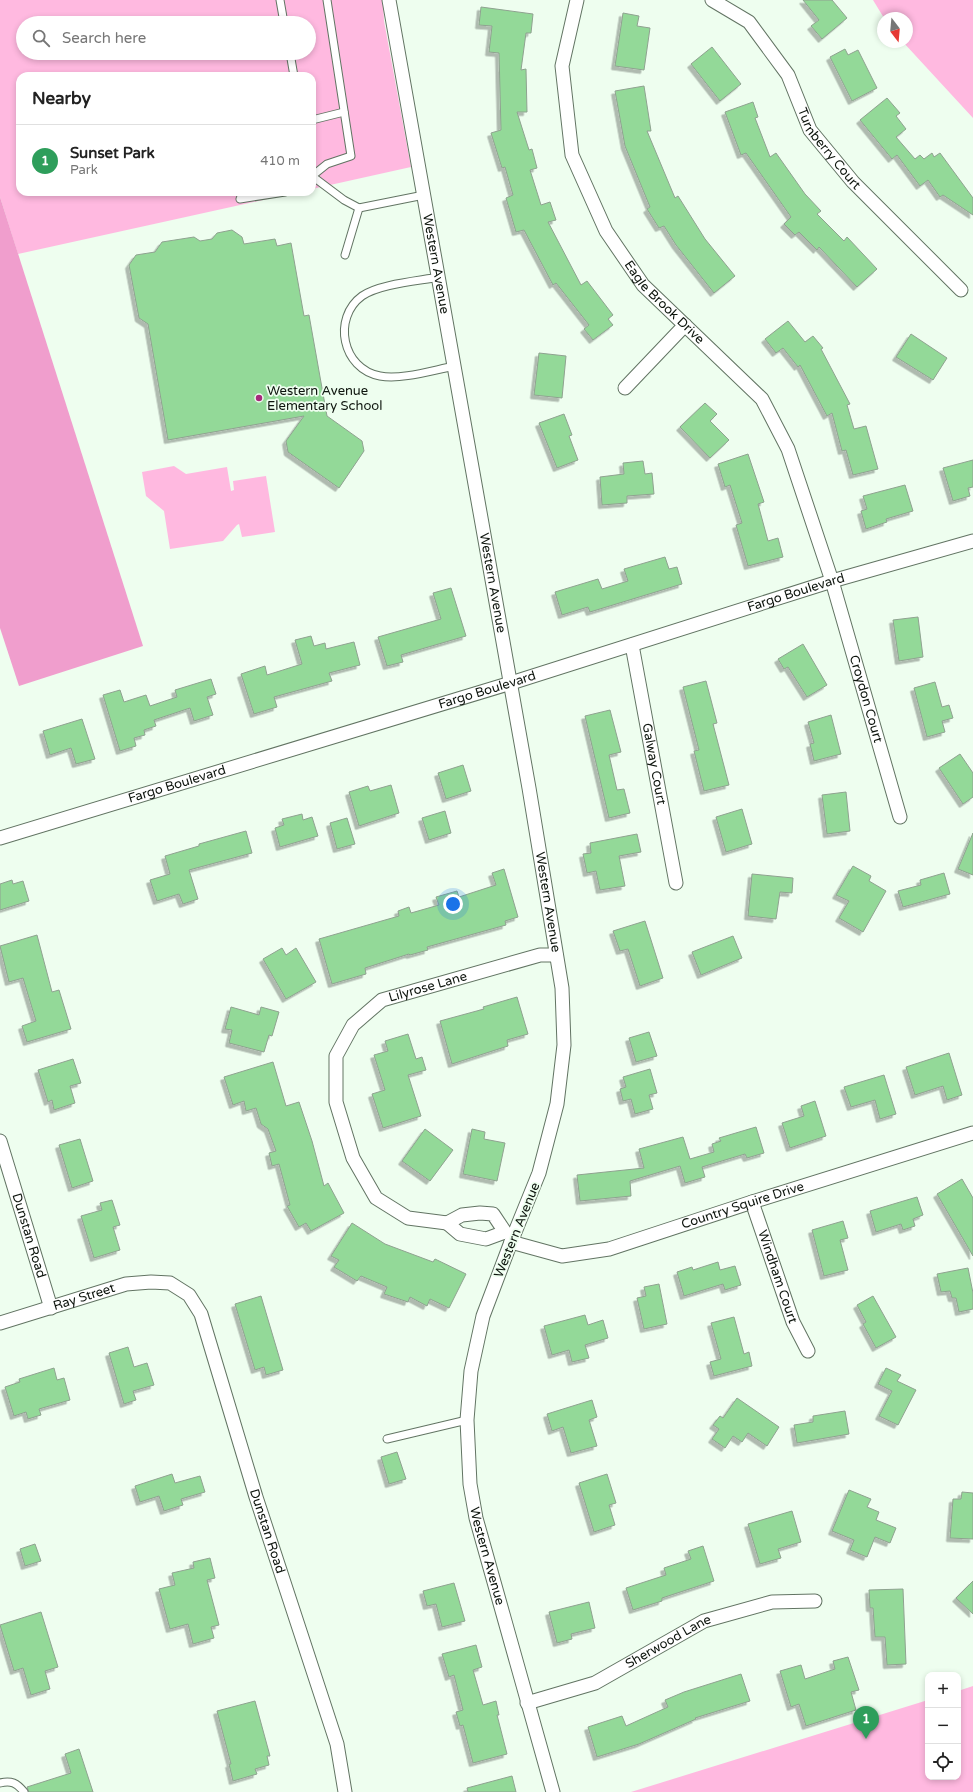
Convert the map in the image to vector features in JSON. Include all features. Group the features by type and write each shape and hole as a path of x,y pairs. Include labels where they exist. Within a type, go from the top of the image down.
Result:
{"street":[{"name":"Western Avenue","path":"389,0 455,366 562,988 564,1045 557,1104 540,1173 510,1236 483,1316 471,1371 468,1420 470,1484 476,1518 552,1792"},
{"name":"Eagle Brook Drive","path":"576,0 562,66 572,155 606,231 643,285 762,399 788,449 832,581"},
{"name":"Turnberry Court","path":"712,0 748,22 788,75 810,130 853,182 961,290"},
{"path":"625,388 685,326"},
{"name":"Fargo Boulevard","path":"0,838 632,645 832,581 973,541"},
{"name":"Croydon Court","path":"832,581 900,817"},
{"name":"Galway Court","path":"632,645 676,883"},
{"name":"Lilyrose Lane","path":"447,1223 408,1218 376,1198 353,1158 336,1102 336,1056 353,1025 382,1000 540,955 556,955"},
{"name":"Country Squire Drive","path":"510,1236 562,1256 609,1249 752,1202 973,1133"},
{"name":"Dunstan Road","path":"0,1141 51,1308"},
{"name":"Windham Court","path":"752,1202 793,1322 808,1350"},
{"path":"480,1212 493,1214 510,1236 486,1239 460,1234 447,1223 462,1215 480,1212"},
{"name":"Ray Street","path":"0,1323 126,1284 151,1282 170,1283"},
{"name":"Dunstan Road","path":"170,1283 189,1295 201,1314 256,1497 336,1744 345,1792"},
{"name":"Sherwood Lane","path":"527,1703 595,1683 704,1621 772,1602 815,1602"}],"lane":[{"path":"280,0 283,16"},
{"path":"316,173 327,164 351,156 327,0"},
{"path":"291,60 293,72"},
{"path":"316,119 344,112"},
{"path":"316,179 344,200 359,208 424,195"},
{"path":"241,196 240,199 259,196"},
{"path":"345,255 359,208"},
{"path":"439,277 380,288 362,296 355,303 347,316 344,331 345,341 353,359 360,366 378,376 398,376 455,366"},
{"path":"387,1439 468,1420"},
{"path":"0,1783 10,1781 18,1785 24,1792"}],"shaded area":[{"path":"0,0 383,0 384,21 411,167 316,188 316,72 16,72 16,196 281,196 18,254 0,197"},
{"path":"873,0 973,0 973,118 909,48 913,48 913,12 880,12"},
{"path":"0,197 143,646 19,686 0,628"},
{"path":"174,466 186,474 227,467 231,491 234,490 233,481 266,476 275,532 242,537 239,524 223,541 170,549 164,511 146,496 142,472"},
{"path":"973,1686 973,1792 631,1792 925,1701 925,1780 961,1780 961,1690"}],"building":[{"path":"803,0 832,0 847,18 822,39 811,26 819,20"},
{"path":"481,7 533,14 531,33 526,33 521,70 526,69 527,112 517,112 529,150 532,149 537,168 530,170 541,205 550,202 556,220 548,222 581,285 587,281 613,315 608,319 613,325 593,340 584,329 589,325 556,283 553,285 524,230 516,232 506,198 513,195 505,167 502,168 491,133 501,130 499,53 489,52 492,26 479,25"},
{"path":"623,13 639,16 637,26 650,28 644,70 615,66"},
{"path":"712,47 741,84 720,101 691,64"},
{"path":"845,49 848,55 858,50 877,88 852,101 830,57"},
{"path":"644,86 651,131 647,131 675,198 678,196 705,239 735,276 714,293 676,245 664,226 659,228 647,209 650,207 625,146 615,91"},
{"path":"887,98 900,113 896,116 906,129 896,137 915,159 920,155 924,159 932,153 934,157 940,153 973,198 973,215 943,195 940,197 928,180 920,186 897,155 892,159 860,120"},
{"path":"753,102 758,117 755,118 770,157 776,153 805,194 821,211 817,214 844,241 847,237 877,269 857,287 819,247 817,250 799,232 795,235 784,224 791,217 746,153 741,155 725,112"},
{"path":"232,230 242,237 244,244 275,239 277,246 291,243 304,316 309,315 327,416 362,441 364,451 339,488 288,452 286,441 304,416 168,440 148,324 139,318 129,265 136,255 155,252 162,242 194,237 200,241 212,239 217,233"},
{"path":"788,321 805,342 813,336 823,348 821,349 850,404 847,405 854,429 866,426 878,469 853,475 846,450 842,451 832,413 827,416 800,365 798,367 783,348 776,353 765,339"},
{"path":"911,334 947,358 933,380 896,357"},
{"path":"539,353 566,356 562,398 534,395"},
{"path":"705,403 717,414 710,421 729,440 710,458 680,427"},
{"path":"564,414 572,435 569,436 578,460 557,468 539,423"},
{"path":"748,454 764,502 758,504 768,541 778,538 783,557 748,566 736,525 742,523 730,485 725,487 718,464"},
{"path":"973,460 973,487 968,488 970,496 953,501 943,468"},
{"path":"643,461 645,474 652,473 654,494 627,496 627,503 602,505 600,477 624,474 623,463"},
{"path":"905,485 913,511 886,519 887,522 866,529 861,511 867,509 863,496"},
{"path":"665,557 669,569 677,567 682,584 590,612 588,607 562,615 555,592 598,579 602,589 628,581 624,569"},
{"path":"451,588 466,636 401,655 403,662 387,666 378,637 441,619 433,593"},
{"path":"918,617 923,657 899,661 893,620"},
{"path":"311,636 314,646 325,643 326,649 354,642 360,665 329,673 332,681 274,697 277,707 254,714 241,674 265,666 267,675 302,664 295,640"},
{"path":"803,644 827,685 807,697 788,667 784,669 778,659"},
{"path":"211,679 216,694 207,697 213,715 194,721 190,708 154,720 156,726 144,730 145,735 134,738 136,746 120,751 103,695 120,690 124,702 146,695 150,706 177,697 175,690"},
{"path":"706,681 717,723 713,724 729,785 704,791 694,751 699,750 683,687"},
{"path":"935,682 942,707 949,705 953,718 942,721 945,732 927,737 914,688"},
{"path":"610,710 621,752 609,755 617,790 624,789 630,813 609,818 585,716"},
{"path":"831,715 841,754 814,761 810,744 814,743 808,722"},
{"path":"82,719 95,759 76,764 71,748 50,755 43,731"},
{"path":"960,754 973,773 973,797 963,804 939,768"},
{"path":"463,765 471,791 446,799 438,773"},
{"path":"391,785 399,813 359,826 349,792 368,786 370,791"},
{"path":"846,792 850,831 827,834 822,795"},
{"path":"742,809 752,844 726,852 716,817"},
{"path":"445,811 451,833 429,840 422,818"},
{"path":"302,814 303,820 312,817 318,836 280,847 275,828 284,825 282,819"},
{"path":"347,818 355,844 337,849 330,823"},
{"path":"246,831 252,853 189,870 198,899 183,904 179,894 157,901 150,880 170,874 165,856 199,846 199,844"},
{"path":"973,833 973,875 958,869"},
{"path":"637,834 641,852 619,856 625,886 600,890 596,871 587,873 583,854 591,853 590,843"},
{"path":"853,866 871,876 869,881 886,891 863,932 839,918 849,901 836,895"},
{"path":"504,869 518,917 505,921 506,925 427,947 428,950 409,954 365,968 366,974 332,984 319,939 399,916 398,911 409,907 411,913 439,905 436,897 457,891 459,897 496,885 492,873"},
{"path":"944,873 950,894 903,907 898,891 921,885 920,880"},
{"path":"752,874 793,878 792,893 780,892 776,919 748,916"},
{"path":"12,880 13,884 23,881 29,901 0,910 0,884"},
{"path":"645,921 663,978 640,986 628,949 620,951 613,931"},
{"path":"37,935 52,992 59,990 71,1029 27,1042 22,1026 36,1021 23,978 9,982 0,946"},
{"path":"733,936 742,958 701,975 692,952"},
{"path":"282,948 286,955 296,948 316,982 286,999 263,959"},
{"path":"517,997 528,1034 507,1040 508,1046 452,1064 440,1021 484,1009 483,1007"},
{"path":"231,1007 259,1015 261,1007 279,1012 272,1036 269,1035 264,1052 229,1043 232,1030 225,1029"},
{"path":"649,1032 657,1056 636,1062 629,1038"},
{"path":"408,1034 416,1059 422,1057 426,1070 408,1075 421,1116 383,1128 372,1094 385,1090 374,1055 388,1051 385,1041"},
{"path":"949,1053 962,1095 947,1100 943,1086 915,1095 906,1067"},
{"path":"73,1059 81,1083 70,1086 75,1103 54,1110 52,1100 48,1102 38,1070"},
{"path":"273,1062 286,1106 299,1102 312,1141 324,1186 328,1183 344,1213 311,1231 306,1223 299,1227 287,1206 290,1205 279,1164 272,1166 269,1153 276,1151 268,1129 261,1124 256,1108 246,1111 244,1101 233,1105 224,1077"},
{"path":"650,1069 657,1093 649,1095 653,1109 635,1114 631,1099 623,1101 620,1089 626,1087 623,1077"},
{"path":"884,1075 896,1114 880,1119 875,1100 851,1107 844,1087"},
{"path":"815,1101 826,1136 790,1148 782,1123 804,1116 801,1106"},
{"path":"756,1127 764,1153 747,1158 745,1154 702,1167 705,1177 685,1183 680,1166 630,1181 631,1196 580,1201 577,1175 644,1168 639,1149 683,1137 690,1159 714,1152 712,1144 721,1141 719,1138"},
{"path":"425,1129 453,1150 430,1181 402,1161"},
{"path":"472,1129 485,1132 484,1139 505,1143 497,1181 463,1174"},
{"path":"80,1139 93,1181 72,1188 59,1145"},
{"path":"962,1179 973,1198 973,1256 937,1194"},
{"path":"917,1197 923,1215 913,1219 915,1226 903,1230 901,1224 876,1232 870,1211"},
{"path":"112,1200 120,1225 113,1227 120,1250 94,1258 81,1216 102,1210 100,1203"},
{"path":"843,1221 848,1238 840,1240 848,1270 824,1276 812,1230"},
{"path":"352,1223 385,1244 433,1262 435,1259 466,1274 449,1308 430,1299 427,1306 410,1297 408,1302 384,1294 387,1287 361,1276 357,1281 334,1267 339,1260 331,1256"},
{"path":"718,1262 720,1270 735,1266 741,1285 725,1290 723,1284 684,1296 677,1272 692,1267 693,1270"},
{"path":"968,1268 973,1293 973,1309 959,1312 956,1298 952,1298 950,1291 941,1292 937,1274"},
{"path":"659,1284 667,1324 644,1329 637,1298 646,1296 644,1287"},
{"path":"261,1296 283,1370 266,1375 264,1367 255,1370 235,1304"},
{"path":"873,1296 896,1337 876,1348 863,1324 866,1322 857,1305"},
{"path":"585,1315 588,1325 603,1320 608,1338 585,1345 589,1358 572,1362 569,1350 552,1355 544,1326"},
{"path":"734,1317 744,1354 749,1352 752,1366 714,1376 710,1362 721,1359 711,1323"},
{"path":"128,1347 134,1367 147,1363 154,1385 133,1391 136,1400 124,1404 109,1353"},
{"path":"54,1368 57,1380 64,1378 70,1400 39,1409 41,1415 28,1419 26,1412 14,1416 5,1387 20,1382 19,1379"},
{"path":"886,1368 901,1375 897,1381 916,1390 898,1425 879,1416 892,1391 878,1384"},
{"path":"737,1398 779,1427 767,1446 748,1433 742,1442 733,1436 725,1448 712,1439 719,1429 713,1425 720,1416 723,1418"},
{"path":"592,1400 597,1417 589,1420 597,1446 571,1453 563,1427 552,1431 547,1414"},
{"path":"845,1411 849,1434 797,1443 794,1425 813,1422 813,1416"},
{"path":"397,1452 406,1479 389,1484 381,1457"},
{"path":"172,1474 175,1483 200,1476 205,1492 181,1499 183,1505 164,1511 159,1496 140,1502 135,1486"},
{"path":"607,1474 616,1503 609,1505 615,1525 594,1532 579,1483"},
{"path":"849,1490 871,1499 867,1507 879,1512 876,1520 896,1528 890,1543 875,1537 867,1557 850,1550 854,1540 832,1531"},
{"path":"962,1492 973,1493 973,1539 950,1538 953,1499 961,1499"},
{"path":"792,1511 801,1542 778,1549 781,1558 760,1564 748,1524"},
{"path":"35,1544 41,1561 25,1566 20,1549"},
{"path":"703,1546 714,1581 662,1598 662,1601 633,1610 626,1588 666,1575 664,1568 691,1559 688,1551"},
{"path":"210,1558 215,1578 207,1580 219,1625 211,1627 214,1638 193,1644 188,1624 170,1629 159,1589 175,1585 172,1573 194,1568 193,1562"},
{"path":"973,1581 973,1614 956,1598"},
{"path":"454,1583 465,1621 442,1627 436,1604 427,1606 423,1591"},
{"path":"903,1589 906,1664 887,1665 885,1637 875,1637 873,1608 870,1608 869,1590"},
{"path":"589,1602 595,1628 571,1634 572,1639 557,1643 549,1612"},
{"path":"41,1612 58,1667 45,1671 50,1689 31,1695 23,1668 14,1671 0,1625"},
{"path":"476,1645 482,1667 473,1670 483,1705 496,1701 499,1715 497,1715 507,1754 473,1763 463,1725 460,1726 456,1712 463,1710 454,1675 449,1677 442,1654"},
{"path":"848,1657 859,1690 851,1692 856,1710 806,1726 799,1704 791,1707 780,1671 801,1665 805,1679 835,1669 833,1661"},
{"path":"741,1674 750,1701 695,1718 696,1719 639,1744 597,1757 588,1727 622,1716 626,1726 668,1707 665,1700 684,1692"},
{"path":"255,1701 270,1756 267,1756 269,1765 255,1769 257,1774 233,1781 229,1764 231,1764 217,1711"},
{"path":"79,1749 93,1792 29,1792 27,1787 71,1773 65,1754"},
{"path":"512,1776 516,1792 468,1792 467,1788"}],"place":[{"name":"Western Avenue Elementary School","path":"259,398"},
{"name":"Sunset Park","path":"866,1739"}]}
